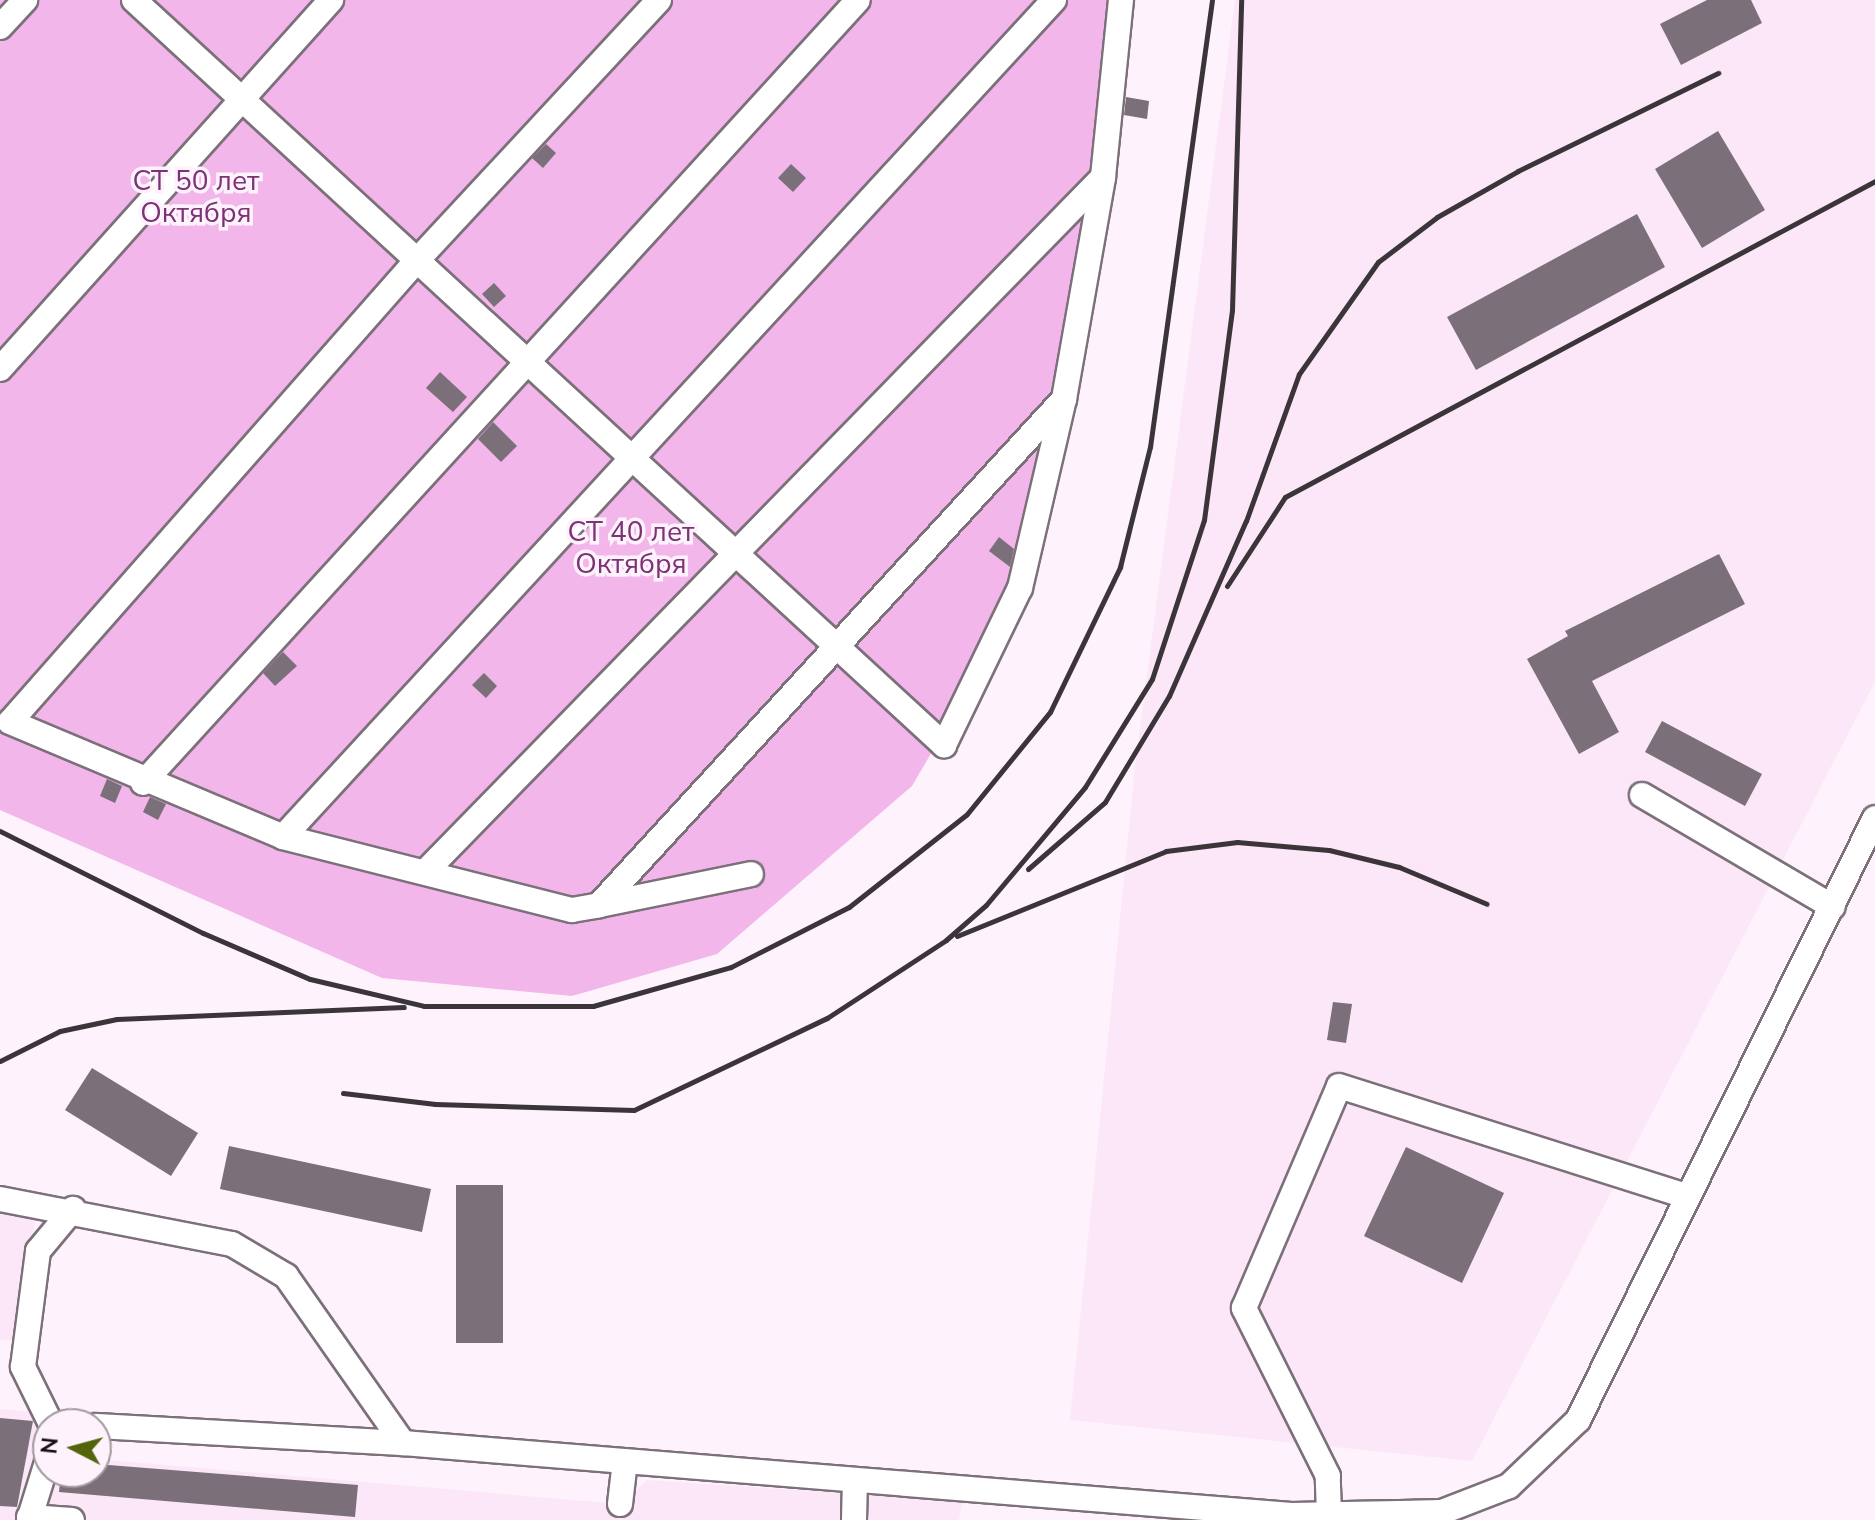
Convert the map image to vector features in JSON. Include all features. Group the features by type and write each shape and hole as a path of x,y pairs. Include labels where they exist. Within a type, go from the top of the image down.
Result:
{"street":[{"path":"0,27 25,0"},
{"path":"134,0 633,455 944,745 1020,588 1064,399 1103,177 1121,0"},
{"path":"0,369 331,0"},
{"path":"659,0 418,259 10,722 143,783 283,837 397,869 427,870 572,910 751,874"},
{"path":"143,783 527,358 858,0"},
{"path":"283,837 1054,0"},
{"path":"427,870 1103,177"},
{"path":"599,905 1064,399"},
{"path":"1642,795 1833,907"},
{"path":"112,1427 403,1443 855,1480 1080,1509 1291,1518 1329,1514 1442,1512 1509,1486 1578,1420 1875,818"},
{"path":"1329,1514 1328,1476 1244,1308 1339,1086 1688,1197"},
{"path":"0,1199 73,1209 232,1244 286,1276 403,1443"},
{"path":"43,1408 23,1367 38,1251 73,1209"},
{"path":"620,1504 625,1461"},
{"path":"854,1520 855,1480"},
{"path":"39,1488 29,1518 72,1520"}],"shaded area":[{"path":"1235,0 1875,0 1875,682 1472,1461 1070,1420 1135,767"},
{"path":"0,1212 36,1219 13,1341 0,1340"},
{"path":"0,1409 32,1412 32,1488 112,1488 112,1460 620,1504 647,1480 962,1501 959,1520 0,1520"}],"green space":[{"name":"СТ 40 лет Октября","path":"0,0 1128,0 1024,594 912,786 717,954 572,996 382,978 0,810"}],"building":[{"path":"1707,0 1751,0 1762,23 1681,65 1660,24"},
{"path":"1126,97 1149,101 1147,119 1124,115"},
{"path":"1718,131 1765,210 1702,248 1655,169"},
{"path":"546,144 556,153 543,168 532,158"},
{"path":"791,164 806,178 793,192 778,178"},
{"path":"1637,214 1665,267 1476,370 1447,317"},
{"path":"494,283 506,296 494,307 482,294"},
{"path":"440,372 467,397 453,412 426,388"},
{"path":"493,422 517,446 501,462 478,439"},
{"path":"999,537 1014,549 1010,567 989,551"},
{"path":"1719,554 1745,604 1592,681 1619,732 1579,754 1527,659 1568,636 1565,631"},
{"path":"283,652 297,666 275,686 263,673"},
{"path":"484,673 497,686 486,698 472,685"},
{"path":"1662,721 1762,774 1745,806 1645,752"},
{"path":"107,779 122,786 115,803 100,796"},
{"path":"150,797 166,804 158,820 143,812"},
{"path":"1333,1002 1352,1004 1346,1043 1327,1040"},
{"path":"92,1068 198,1133 171,1176 65,1110"},
{"path":"229,1146 431,1189 422,1232 220,1189"},
{"path":"1406,1147 1504,1193 1462,1283 1364,1236"},
{"path":"456,1185 503,1185 503,1343 456,1343"},
{"path":"0,1418 32,1421 17,1507 0,1506"},
{"path":"112,1465 358,1485 355,1517 59,1492 59,1488 112,1488"}],"railway":[{"path":"0,831 203,933 310,979 424,1006 593,1006 731,967 849,907 967,814 1050,712 1120,567 1150,447 1212,0"},
{"path":"343,1093 435,1104 634,1110 827,1018 946,940 986,905 1085,787 1152,679 1204,520 1232,310 1241,0"},
{"path":"1028,869 1105,802 1169,696 1246,521 1299,374 1378,262 1437,217 1518,171 1718,73"},
{"path":"1227,586 1285,497 1875,181"},
{"path":"957,936 1166,851 1237,842 1329,850 1399,867 1487,904"},
{"path":"0,1061 60,1031 117,1019 404,1007"}],"park label":[{"name":"СТ 50 лет Октября","path":"196,197"}]}
